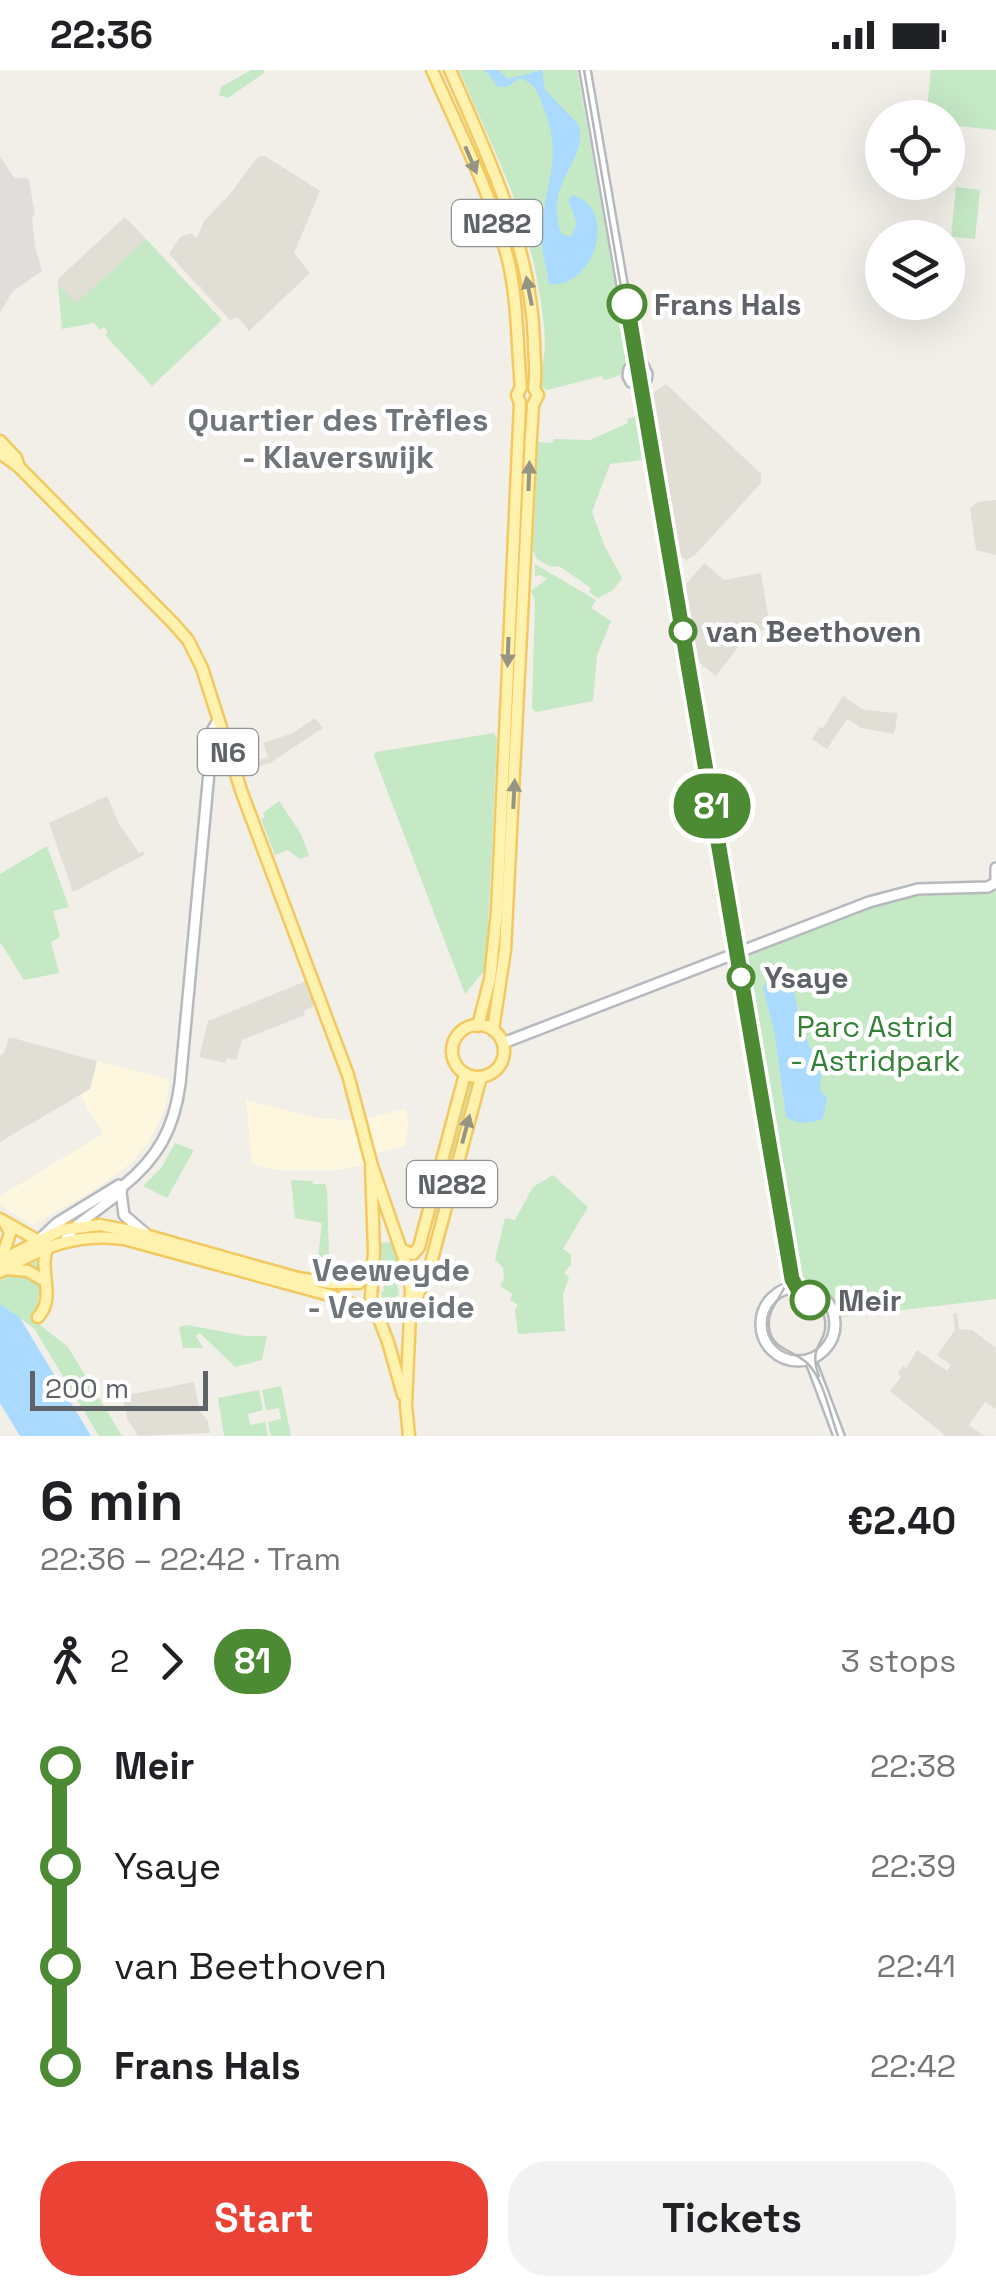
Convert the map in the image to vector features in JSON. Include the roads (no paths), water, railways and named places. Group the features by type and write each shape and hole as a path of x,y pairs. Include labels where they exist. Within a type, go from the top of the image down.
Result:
{"main road":[{"name":"N282","path":"432,70 505,248 518,318 521,387 517,395 527,404 525,578 505,950 493,1030"},
{"name":"N282","path":"400,1246 413,1254 419,1247 466,1074 456,1064 453,1047 462,1031 478,1026 494,950 513,545 527,404 538,395 534,388 532,304 516,236 450,70"},
{"path":"521,387 534,388"},
{"name":"N6","path":"0,442 19,466"},
{"name":"N6","path":"0,453 19,466 188,640 202,668 253,823 336,1040 372,1166 400,1246 410,1288 406,1405 409,1436"},
{"path":"478,1026 493,1030 503,1043"},
{"name":"N282","path":"408,1315 425,1282 480,1078 492,1074 501,1064 503,1043"},
{"path":"466,1074 480,1078"},
{"name":"N6","path":"372,1166 374,1250 370,1292 406,1405"},
{"path":"2,1220 42,1241 101,1236 124,1239 354,1303 397,1330 408,1315"},
{"path":"1,1266 10,1233 2,1220"},
{"path":"1,1266 76,1226 112,1227 330,1284 358,1283 372,1266"},
{"path":"374,1250 377,1242 385,1238 400,1246"},
{"path":"38,1317 47,1303 42,1241"},
{"path":"1,1266 28,1271 45,1281"}],"street":[{"path":"585,70 636,365 629,369 628,376 631,382 639,384 791,1288"},
{"path":"65,1240 76,1226 140,1173 171,1130 213,729 218,721"},
{"path":"503,1043 895,894 996,884 996,868"},
{"path":"120,1188 124,1215 151,1237"},
{"path":"42,1241 56,1223 120,1188"},
{"path":"791,1288 816,1291 828,1301 834,1315 830,1343 810,1359 782,1357 770,1348 762,1331 769,1303 791,1288"},
{"path":"810,1359 839,1436"}],"water":[{"path":"485,70 498,70 508,79 542,70 545,90 579,125 580,139 561,186 557,215 561,234 571,237 577,223 568,200 572,195 587,203 598,230 589,262 565,282 549,284 543,251 544,212 553,155 541,101 524,80 519,78 507,87 498,87"},
{"path":"770,979 786,983 794,992 801,1025 821,1076 820,1089 827,1099 823,1119 804,1123 786,1117 775,1035 763,987"},
{"path":"0,1304 20,1318 91,1436 20,1436 0,1403"}],"tram line":[{"path":"584,70 788,1269 769,1327 778,1345 813,1370 838,1436"},
{"name":"81","path":"627,304 792,1279 810,1300"},
{"path":"790,1268 798,1286 823,1313 824,1335 815,1357 819,1376"}],"place":[{"name":"Frans Hals","path":"627,304"},
{"name":"van Beethoven","path":"683,631"},
{"name":"Ysaye","path":"741,977"},
{"name":"Meir","path":"810,1300"}],"district":[{"name":"Quartier des Trèfles - Klaverswijk","path":"338,438"},
{"name":"Veeweyde - Veeweide","path":"391,1288"}],"park label":[{"name":"Parc Astrid - Astridpark","path":"875,1043"}]}
